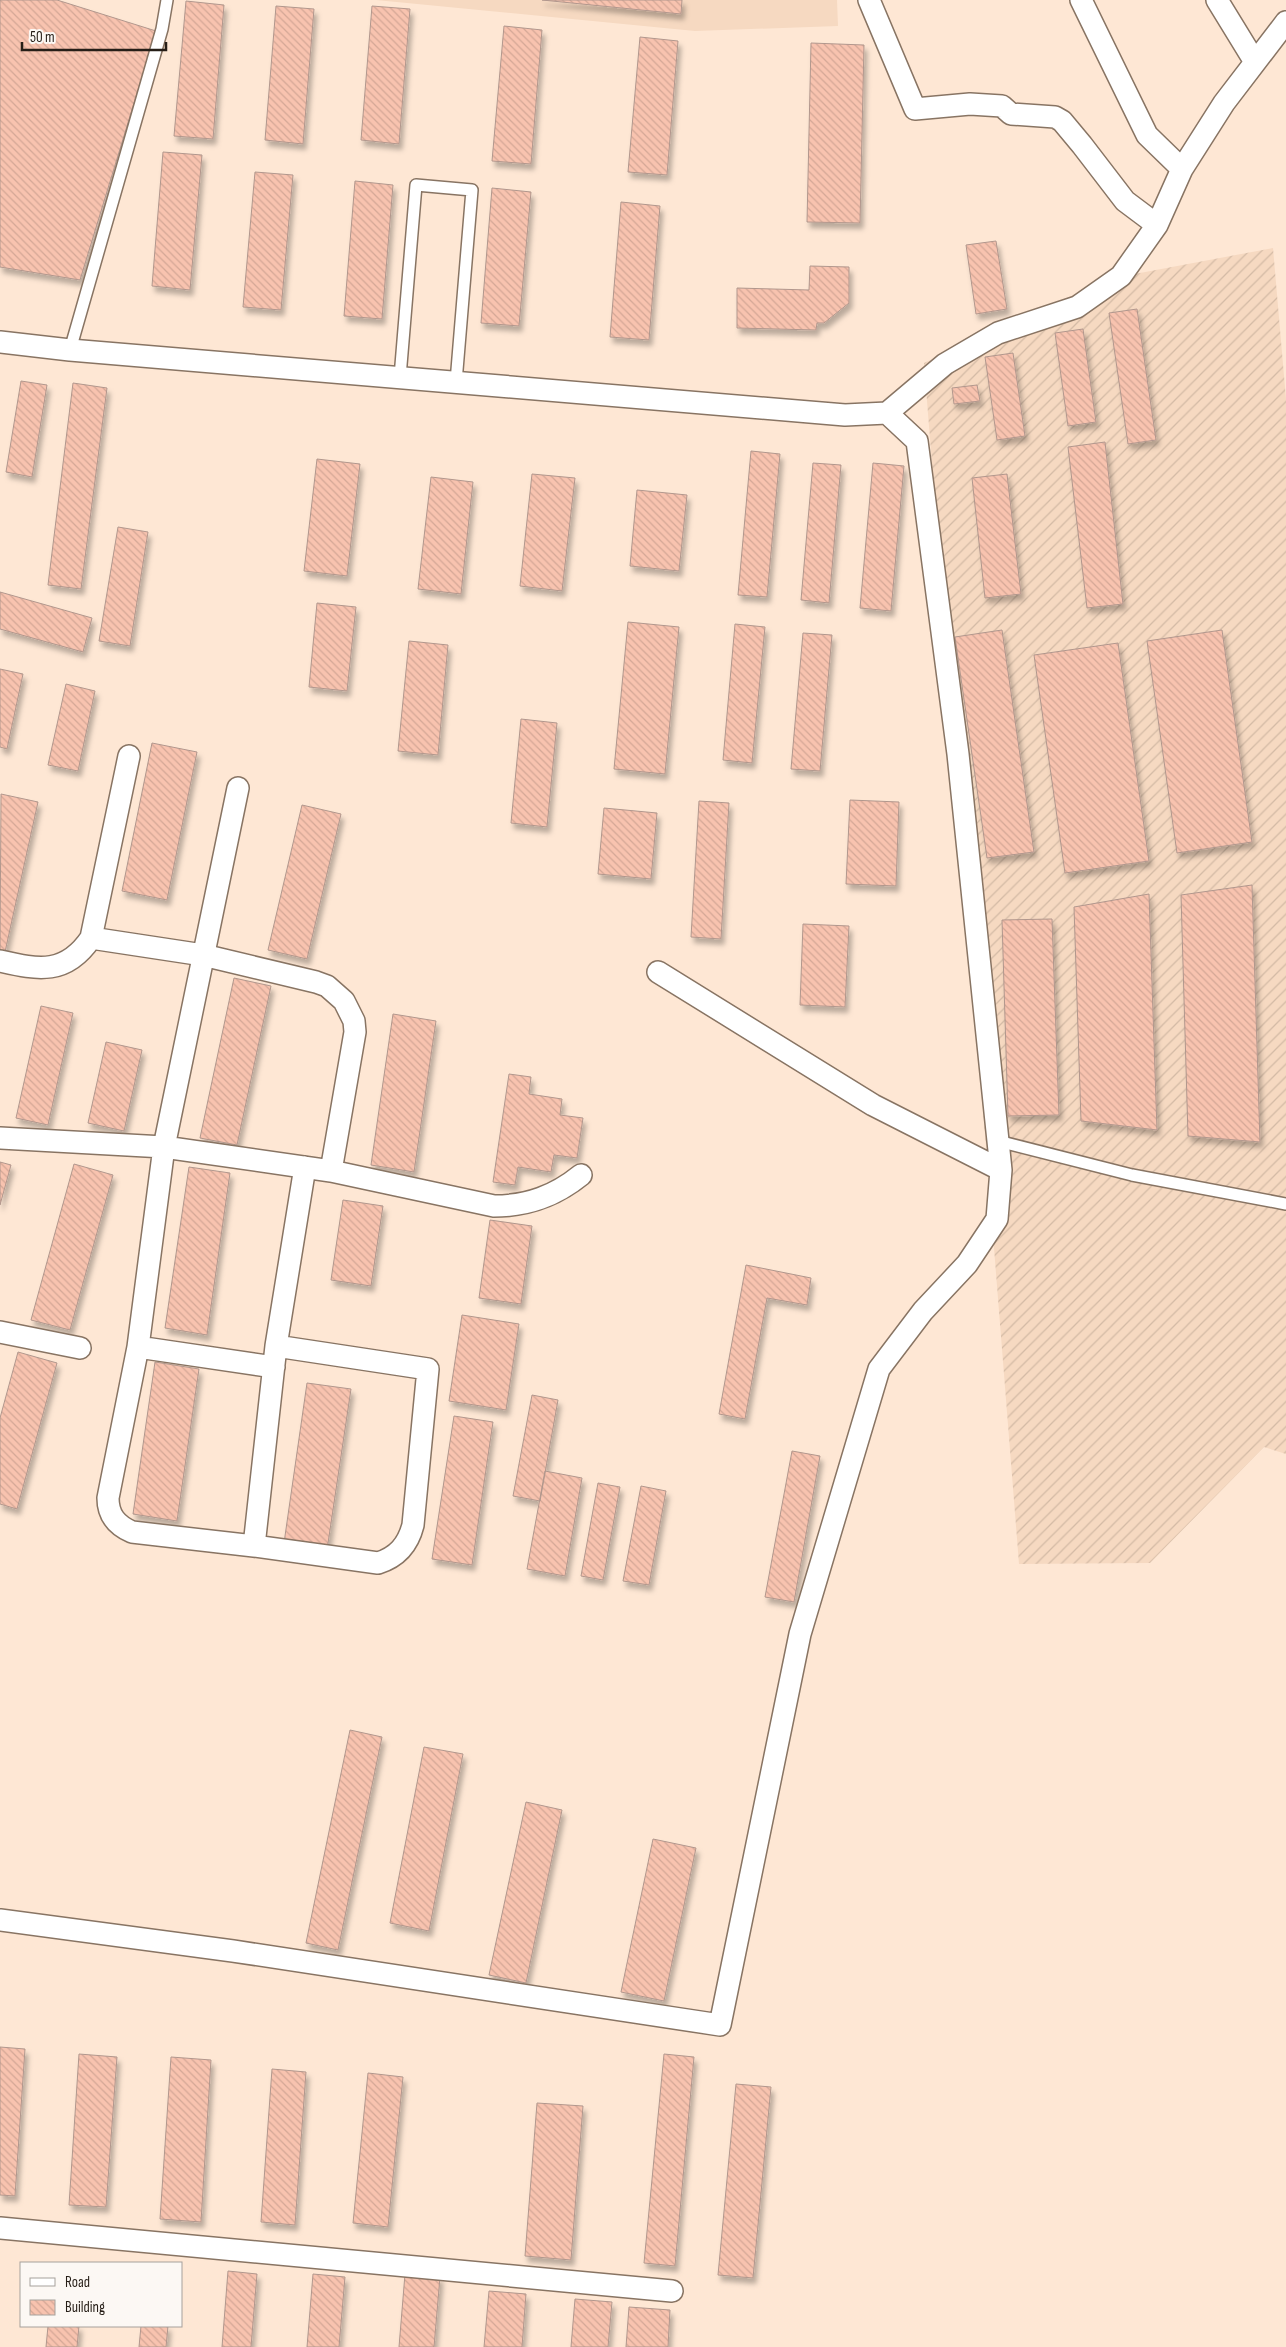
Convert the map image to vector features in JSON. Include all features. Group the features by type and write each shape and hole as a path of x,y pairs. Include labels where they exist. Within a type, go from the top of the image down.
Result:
{"street":[{"path":"869,0 915,109 970,104 1002,106 1011,114 1054,117 1062,121 1125,201 1157,225"},
{"path":"1080,0 1147,135 1182,169"},
{"path":"1217,0 1255,62"},
{"path":"0,342 70,350 844,415 887,413 945,364 998,333 1077,307 1121,276 1157,225 1182,169 1224,103 1286,22"},
{"path":"0,1920 233,1951 720,2025 800,1634 880,1369 922,1311 967,1264 997,1219 1001,1170 958,754 917,441 887,413"},
{"path":"0,961 36,969 57,966 76,956 91,938 129,756"},
{"path":"138,1347 428,1369 413,1525 407,1543 386,1561 378,1563 132,1532 116,1523 111,1516 108,1498 138,1347 164,1147 238,788"},
{"path":"91,938 204,955 316,982 336,993 350,1011 354,1021 354,1043 331,1172"},
{"path":"658,972 873,1105 1001,1170"},
{"path":"0,1138 164,1147 331,1172 494,1206 526,1204 541,1199 555,1193 581,1175"},
{"path":"254,1546 275,1356 305,1168"},
{"path":"0,1332 80,1348"},
{"path":"0,2228 672,2291"}],"lane":[{"path":"70,350 160,39 167,0"},
{"path":"400,377 416,185 472,190 456,382"},
{"path":"998,1141 1132,1175 1286,1204"}],"shaded area":[{"path":"376,0 837,0 838,26 695,31"},
{"path":"1273,248 1286,399 1286,1454 1264,1447 1150,1563 1019,1564 924,363 1108,279"}],"building":[{"path":"0,0 57,0 156,31 80,280 0,267"},
{"path":"542,0 682,0 681,14"},
{"path":"186,1 224,5 213,139 174,136"},
{"path":"276,6 314,9 303,144 265,140"},
{"path":"372,6 410,9 399,144 361,140"},
{"path":"504,26 542,30 531,164 492,161"},
{"path":"640,37 678,41 667,175 628,172"},
{"path":"811,43 864,45 860,223 807,222"},
{"path":"163,152 202,155 190,290 152,286"},
{"path":"255,172 293,175 281,310 243,307"},
{"path":"355,181 393,185 382,319 344,316"},
{"path":"492,188 531,192 519,326 481,323"},
{"path":"621,202 660,206 649,340 610,337"},
{"path":"996,241 1007,309 976,314 966,245"},
{"path":"810,266 849,267 849,303 824,323 817,323 816,330 737,328 737,288 809,290"},
{"path":"1137,309 1156,440 1128,444 1109,313"},
{"path":"1083,329 1096,422 1068,426 1055,333"},
{"path":"1013,353 1025,436 997,440 985,357"},
{"path":"21,381 47,385 32,477 6,472"},
{"path":"73,383 107,388 81,589 48,585"},
{"path":"977,385 980,401 954,404 952,388"},
{"path":"1105,442 1123,604 1087,608 1068,447"},
{"path":"751,451 780,454 767,597 738,595"},
{"path":"317,459 360,464 347,576 304,571"},
{"path":"813,463 841,465 829,603 801,600"},
{"path":"873,463 904,466 891,611 860,608"},
{"path":"532,474 575,478 562,591 520,586"},
{"path":"1007,474 1021,594 985,598 972,478"},
{"path":"431,477 473,482 461,594 418,589"},
{"path":"637,490 687,495 679,571 630,566"},
{"path":"118,527 148,532 130,646 99,641"},
{"path":"0,592 92,618 83,652 0,629"},
{"path":"317,603 356,607 347,691 309,687"},
{"path":"628,622 679,627 665,774 614,769"},
{"path":"735,624 765,627 752,763 723,760"},
{"path":"1002,630 1034,852 987,858 955,637"},
{"path":"1222,630 1252,842 1177,853 1147,641"},
{"path":"803,633 832,635 820,771 791,769"},
{"path":"409,641 448,645 438,755 398,751"},
{"path":"1118,643 1149,861 1065,873 1034,655"},
{"path":"0,669 23,674 7,749 0,747"},
{"path":"66,684 95,691 78,771 48,765"},
{"path":"521,719 557,723 547,827 511,823"},
{"path":"152,743 197,752 167,900 122,891"},
{"path":"1,794 38,802 5,952 0,951"},
{"path":"850,800 899,802 896,886 846,884"},
{"path":"699,801 729,803 721,939 691,937"},
{"path":"302,805 341,814 307,959 268,950"},
{"path":"604,808 657,813 651,879 598,874"},
{"path":"1252,885 1260,1142 1188,1136 1181,895"},
{"path":"1149,894 1157,1130 1081,1121 1074,907"},
{"path":"1052,919 1059,1115 1008,1116 1002,920"},
{"path":"803,924 849,926 845,1007 800,1005"},
{"path":"234,978 271,986 237,1145 200,1138"},
{"path":"41,1006 73,1013 48,1125 16,1118"},
{"path":"393,1014 436,1021 414,1172 371,1165"},
{"path":"106,1042 142,1050 124,1131 88,1123"},
{"path":"509,1074 531,1077 529,1094 562,1099 560,1115 583,1118 577,1158 554,1155 551,1172 518,1167 515,1185 493,1182"},
{"path":"0,1162 11,1165 0,1205"},
{"path":"74,1164 113,1175 70,1330 31,1320"},
{"path":"189,1167 230,1173 207,1335 165,1328"},
{"path":"343,1200 383,1206 371,1286 331,1280"},
{"path":"490,1220 532,1226 521,1304 479,1298"},
{"path":"746,1265 811,1278 807,1305 767,1298 745,1419 719,1414"},
{"path":"462,1315 519,1324 506,1410 449,1401"},
{"path":"18,1352 57,1363 17,1509 0,1504 0,1418"},
{"path":"155,1362 199,1369 177,1521 133,1514"},
{"path":"307,1383 351,1389 327,1550 284,1543"},
{"path":"532,1395 558,1400 540,1501 513,1496"},
{"path":"454,1416 493,1422 472,1565 432,1559"},
{"path":"792,1451 820,1456 794,1602 765,1597"},
{"path":"545,1471 582,1478 565,1576 527,1569"},
{"path":"598,1483 620,1487 603,1580 581,1576"},
{"path":"641,1486 666,1491 649,1585 623,1581"},
{"path":"350,1730 382,1737 338,1950 306,1943"},
{"path":"424,1747 463,1754 429,1931 390,1923"},
{"path":"526,1802 562,1810 526,1983 489,1975"},
{"path":"653,1839 696,1848 664,2001 621,1992"},
{"path":"0,2047 25,2049 15,2196 0,2195"},
{"path":"79,2054 117,2057 106,2207 69,2205"},
{"path":"664,2054 694,2057 675,2266 644,2263"},
{"path":"171,2057 211,2060 201,2222 160,2219"},
{"path":"272,2069 306,2072 295,2225 261,2222"},
{"path":"368,2073 403,2077 388,2227 353,2223"},
{"path":"736,2084 771,2087 753,2278 718,2275"},
{"path":"537,2103 583,2106 571,2260 525,2256"},
{"path":"228,2271 257,2274 251,2347 222,2347"},
{"path":"313,2274 345,2277 339,2347 307,2347"},
{"path":"405,2274 440,2277 434,2347 399,2347"},
{"path":"489,2291 526,2294 522,2347 484,2347"},
{"path":"575,2299 612,2302 608,2347 571,2347"},
{"path":"629,2307 670,2310 668,2347 626,2347"},
{"path":"48,2327 79,2327 77,2347 46,2347"},
{"path":"141,2327 168,2327 166,2347 139,2347"}]}
